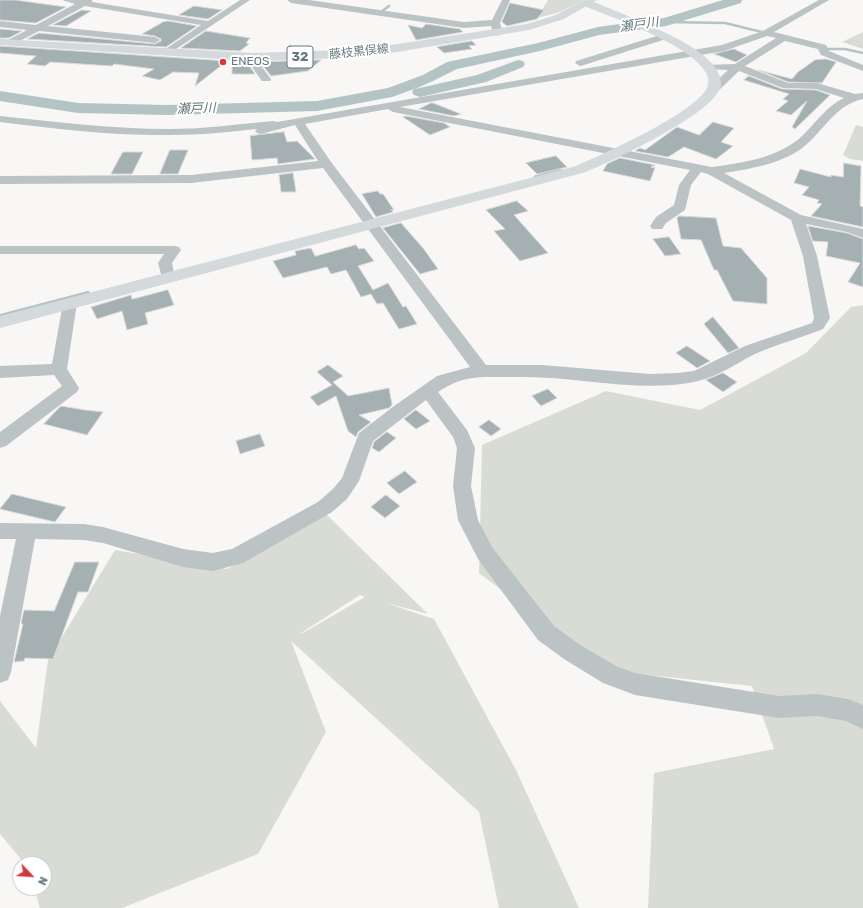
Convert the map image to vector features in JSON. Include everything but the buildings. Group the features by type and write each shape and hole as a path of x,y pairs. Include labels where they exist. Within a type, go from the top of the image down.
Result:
{"street":[{"path":"66,0 87,2 210,24"},
{"path":"167,52 246,0"},
{"path":"291,0 464,25 496,28 506,0"},
{"path":"0,119 102,130 170,132 298,122 724,48 766,33 825,0"},
{"path":"4,42 37,28 87,2"},
{"path":"592,4 695,53 709,67 715,80 713,90"},
{"name":"藤枝黒俣線","path":"4,42 253,57 342,54 496,28 545,23 592,4"},
{"path":"0,24 155,40"},
{"path":"766,33 823,47 824,53 863,68"},
{"path":"546,79 546,73 663,37"},
{"path":"0,322 554,177 594,164 696,108 719,82 737,67 783,38"},
{"path":"253,57 254,63 266,79"},
{"path":"709,67 737,67 788,86 817,86 858,96"},
{"path":"384,107 705,170 726,169 775,156 796,146 834,108 858,96"},
{"path":"298,122 326,164 371,225 426,294 481,370"},
{"path":"261,131 283,124"},
{"path":"0,180 191,179 326,164"},
{"path":"705,170 797,218 851,228 863,234"},
{"path":"657,226 661,220 680,207 685,185 705,170"},
{"path":"0,531 84,532 103,535 191,559 213,562 236,557 325,507 340,494 350,481 365,438 400,410 443,380 481,370 504,372 542,371 650,380 678,379 697,376 750,350 818,326 822,318 821,310 810,256 797,218"},
{"path":"0,250 174,250 165,263 168,278"},
{"path":"0,441 71,388 58,369 70,303"},
{"path":"0,372 58,369"},
{"path":"428,390 461,435 466,448 462,486 468,520 485,553 546,633 572,652 611,675 635,684 779,707 817,705 848,710 863,718"},
{"path":"0,672 27,531"}],"shaded area":[{"path":"548,0 584,0 560,12 537,18"},
{"path":"863,32 863,49 842,42"},
{"path":"856,125 863,127 863,161 850,159 843,155"},
{"path":"863,305 863,908 648,908 654,773 774,749 752,686 609,671 479,573 482,445 606,391 700,410 806,353 851,307"},
{"path":"326,514 428,614 383,602 434,619 516,770 579,908 499,908 479,812 291,641 326,732 258,854 122,908 40,908 36,896 52,896 52,856 18,856 0,834 0,701 36,748 48,660 115,550 227,569","holes":["360,595 365,597 301,634"]}],"waterway":[{"name":"瀬戸川","path":"0,96 78,108 167,110 317,106 392,92 428,78 452,65 540,47 598,31 666,22 736,0"},
{"path":"377,11 381,12 389,6"},
{"path":"666,22 725,23 766,33"},
{"path":"823,49 845,49 863,53"},
{"name":"瀬戸川","path":"420,92 481,79 518,64"},
{"path":"535,177 560,170"},
{"path":"0,316 88,293"}],"place":[{"name":"ENEOS","path":"223,62"}]}
